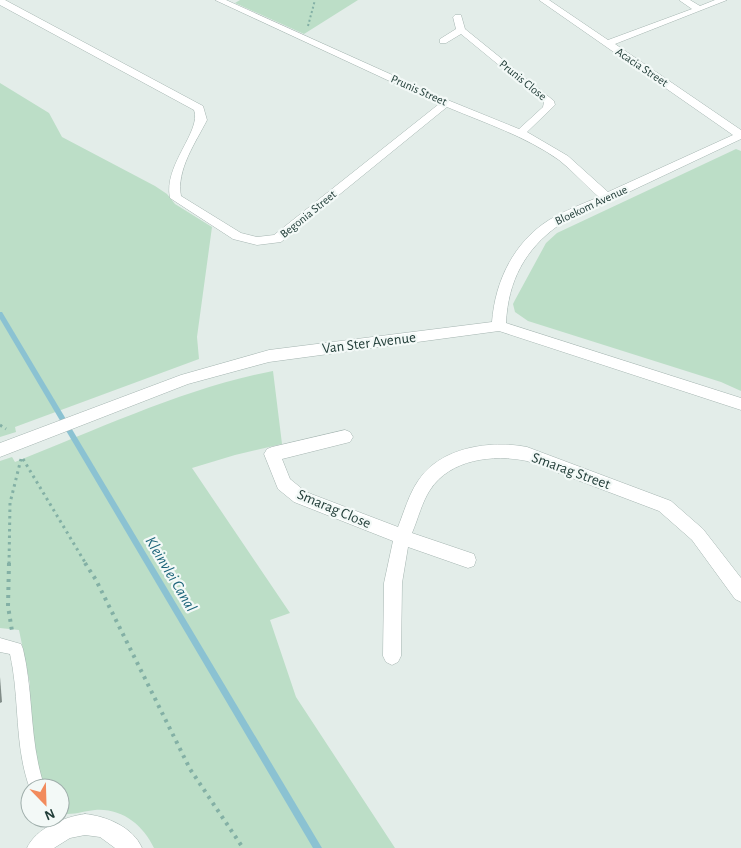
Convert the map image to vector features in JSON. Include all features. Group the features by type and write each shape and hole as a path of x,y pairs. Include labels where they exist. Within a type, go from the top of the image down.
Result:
{"street":[{"name":"Prunis Street","path":"220,0 446,103 520,133 549,148 564,159 607,198"},
{"name":"Acacia Street","path":"543,0 741,135"},
{"path":"683,0 699,9"},
{"path":"607,44 723,0"},
{"name":"Begonia Street","path":"0,1 199,108 202,120 175,175 173,193 176,198 237,236 249,240 277,239 446,103"},
{"path":"443,41 461,30 458,17"},
{"name":"Prunis Close","path":"461,30 549,101 550,105 547,109 520,133"},
{"name":"Bloekom Avenue","path":"499,326 499,307 503,293 517,258 533,238 555,222 741,135"},
{"name":"Van Ster Avenue","path":"0,450 186,379 269,356 499,326 741,404"},
{"name":"Smarag Close","path":"345,437 272,454 280,477 284,484 300,497 402,537"},
{"name":"Smarag Street","path":"392,656 393,583 402,537 423,486 438,469 450,462 487,452 511,451 527,454 664,506 682,518 706,544 741,593"},
{"path":"402,537 468,560"},
{"path":"70,823 98,825 118,835 131,848"},
{"path":"38,848 54,828"}],"lane":[{"path":"0,645 16,649 21,668 29,770 33,778"}],"path":[{"path":"295,34 310,24 315,0"},
{"path":"0,425 9,431"},
{"path":"16,649 8,606 10,503 21,456 96,580 190,769 243,848"}],"green space":[{"path":"240,0 358,0 304,34 235,3"},
{"path":"0,83 49,113 62,137 155,186 167,194 175,204 212,227 197,337 199,359 15,427 16,432 0,437"},
{"path":"736,149 741,151 741,391 721,382 528,321 515,312 513,304 515,300 546,243 557,233"},
{"path":"273,371 282,444 192,468 290,613 270,620 296,697 395,848 154,848 138,825 123,815 105,810 70,814 70,778 38,778 30,736 30,684 19,630 0,628 0,461 12,457 15,462 142,410 240,378"}],"waterway":[{"name":"Kleinvlei Canal","path":"0,314 318,848"}]}
